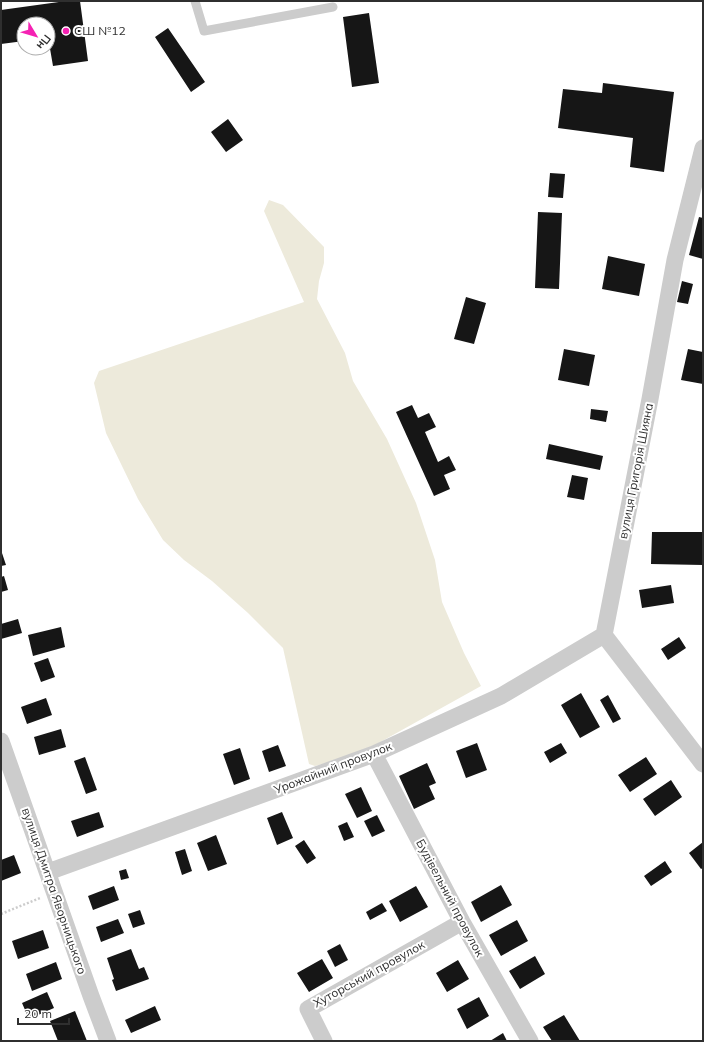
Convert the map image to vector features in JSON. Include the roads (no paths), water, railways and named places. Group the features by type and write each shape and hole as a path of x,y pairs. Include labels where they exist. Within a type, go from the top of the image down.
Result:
{"street":[{"name":"вулиця Григорія Шияна","path":"604,635 675,260 703,148"},
{"name":"Урожайний провулок","path":"48,872 374,754 500,696 604,635"},
{"path":"604,635 703,764"},
{"name":"вулиця Дмитра Яворницького","path":"1,741 108,1041"},
{"name":"Будівельний провулок","path":"374,754 462,922 530,1041"},
{"name":"Хуторський провулок","path":"324,1041 308,1009 462,922"}],"lane":[{"path":"195,1 204,30 333,7"}],"place":[{"name":"СШ №12","path":"66,31"}]}
